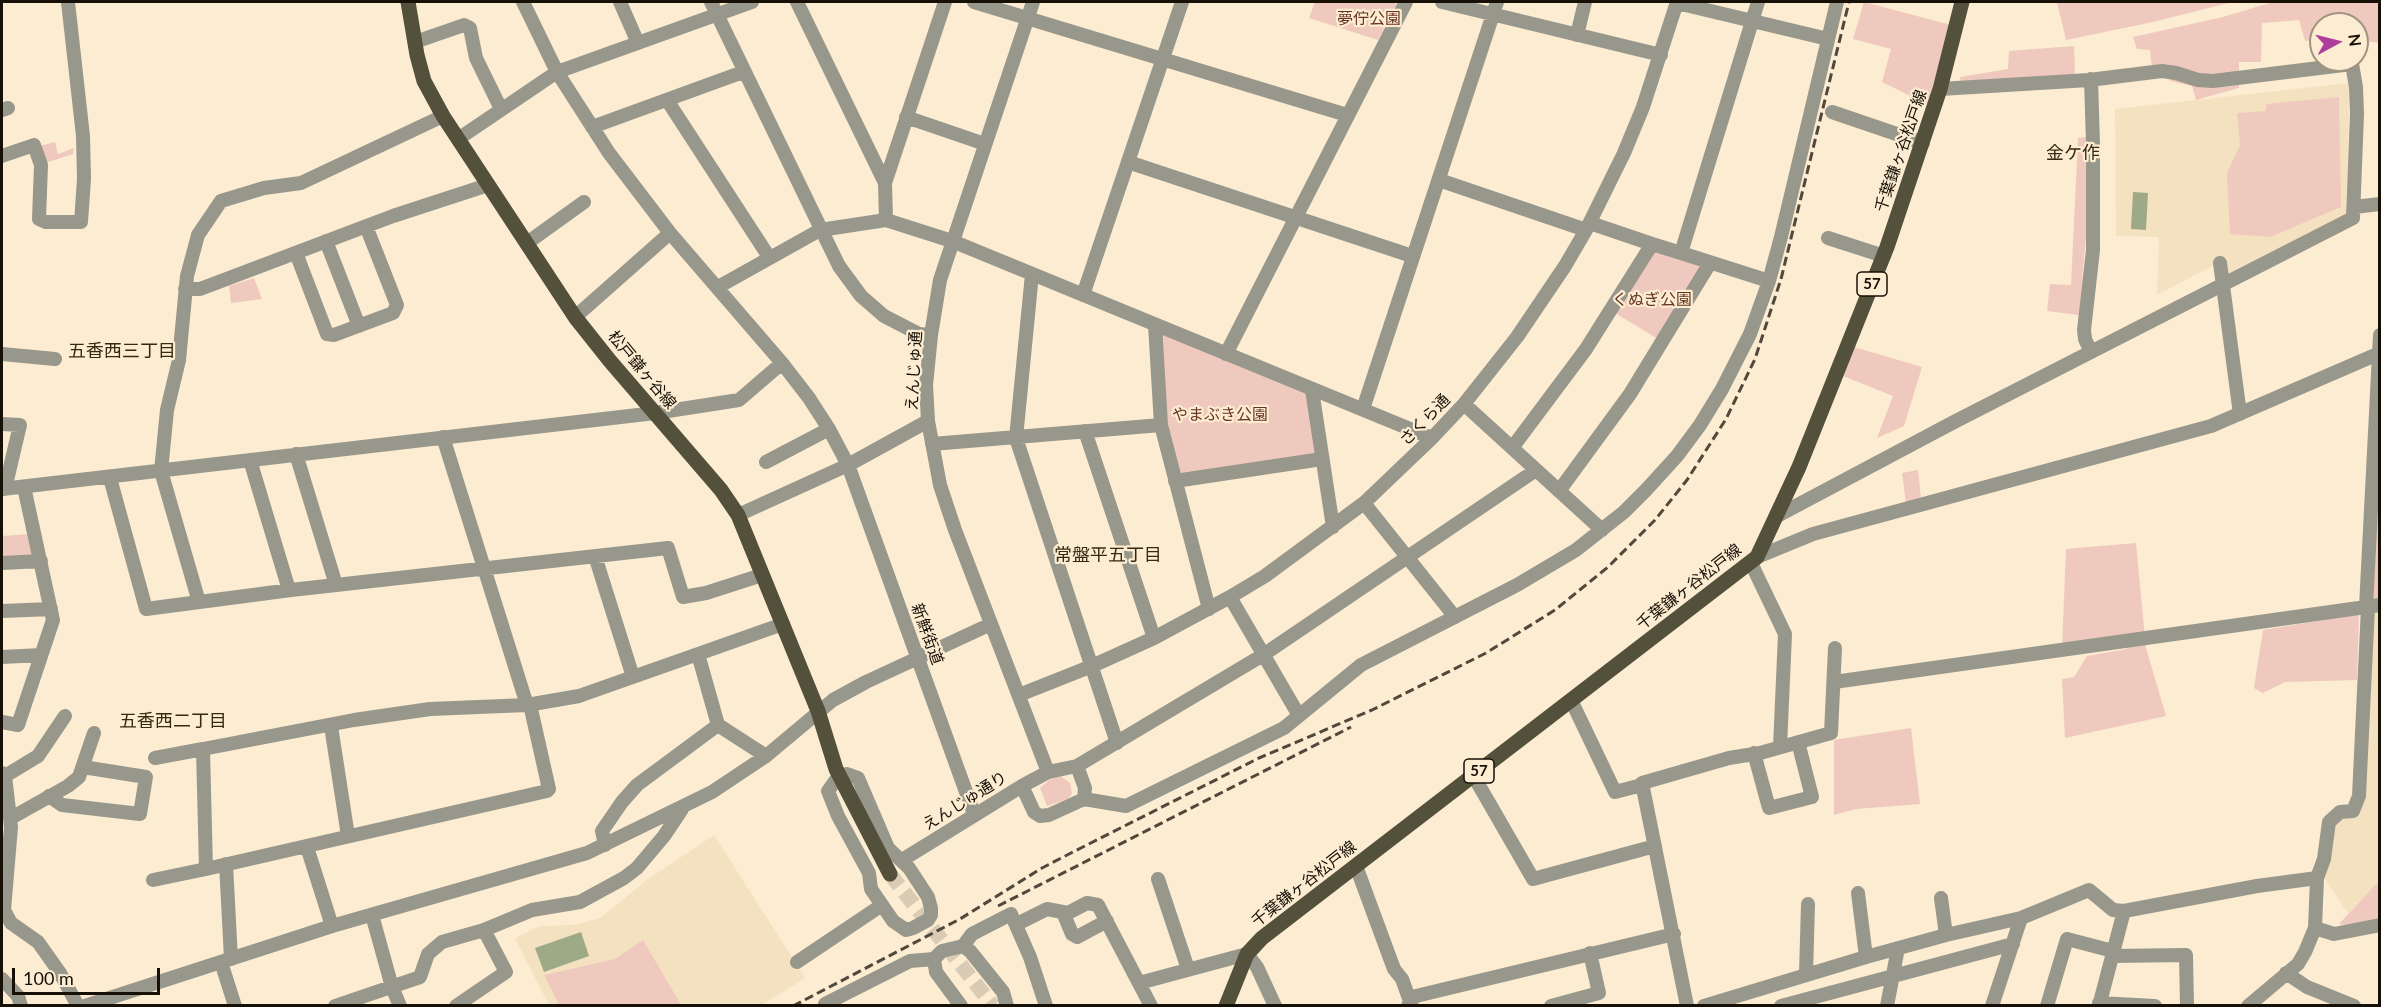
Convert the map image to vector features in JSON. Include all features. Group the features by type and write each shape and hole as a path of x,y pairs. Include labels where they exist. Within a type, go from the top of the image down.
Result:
{"main road":[{"name":"松戸鎌ヶ谷線","path":"408,2 424,81 443,116 575,317 721,490 738,515 818,711 838,774 843,798 887,876"},
{"name":"千葉鎌ヶ谷松戸線","path":"1226,1005 1247,954 1262,938 1754,560 1800,467 1884,256 1940,89 1962,2"}],"street":[{"path":"2,156 34,145 41,165 39,219 46,222 81,222 84,179 83,136 69,2"},
{"name":"新鮮街道","path":"523,2 557,72 609,153 670,233 783,363 829,429 848,465 974,814"},
{"path":"620,2 638,43"},
{"path":"458,139 557,72 638,43 714,8 752,2"},
{"path":"797,2 885,183"},
{"path":"886,220 885,183 945,2"},
{"path":"974,2 1347,115"},
{"name":"えんじゅ通","path":"1033,2 940,280 926,385 928,421 940,485 1048,772"},
{"path":"1083,295 1182,2"},
{"path":"1226,354 1406,2"},
{"path":"1442,2 1496,8 1576,35 1661,55"},
{"path":"1576,35 1585,2"},
{"path":"1677,2 1827,39"},
{"name":"さくら通","path":"1019,695 1154,638 1265,576 1364,502 1432,438 1464,404 1542,302 1588,227 1624,153 1661,55 1677,2"},
{"path":"1682,253 1758,2"},
{"path":"1084,799 1126,806 1284,728 1298,714 1361,665 1549,567 1602,530 1646,490 1677,456 1700,425 1750,334 1769,281 1837,2"},
{"path":"714,8 743,72 839,266 861,296 884,316 919,334 931,335"},
{"path":"1363,409 1496,8"},
{"path":"415,42 464,25 470,28 476,58 501,109"},
{"path":"1777,516 2353,218 2357,114 2352,64 2213,81 2198,80 2162,71 2091,79 1940,89"},
{"path":"592,127 743,72"},
{"path":"2091,79 2093,250 2084,330 2091,352"},
{"path":"667,100 769,257"},
{"path":"1833,112 1923,143"},
{"path":"199,602 161,471 167,410 179,360 186,289 198,235 221,201 264,188 301,183 443,116"},
{"path":"906,117 986,144"},
{"path":"1128,162 1412,256"},
{"path":"1439,180 1769,281"},
{"path":"186,289 200,289 366,226 488,184"},
{"path":"527,243 584,202"},
{"path":"2354,207 2379,204"},
{"path":"718,287 820,230 886,220 952,241 1432,438"},
{"path":"296,253 327,334 334,334 393,313 397,305 366,226"},
{"path":"575,317 670,233"},
{"path":"1828,238 1884,256"},
{"path":"326,241 359,326"},
{"path":"1512,448 1586,349 1652,244"},
{"path":"1559,491 1630,394 1710,262"},
{"path":"2220,263 2240,414"},
{"path":"1032,274 1016,438 1117,743"},
{"path":"1155,325 1161,424 1209,609"},
{"path":"2248,1005 2298,964 2316,928 2317,878 2324,859 2329,822 2340,813 2353,811 2359,796 2371,606 2379,335"},
{"path":"2,354 55,359"},
{"path":"1780,747 1785,634 1754,560 1813,534 2211,426 2379,354"},
{"path":"2,424 20,425 3,489 655,413 739,400 783,363"},
{"path":"1312,390 1333,526"},
{"path":"1464,404 1602,530"},
{"path":"738,515 848,465 928,421"},
{"path":"932,444 1161,424"},
{"path":"766,462 829,429"},
{"path":"1085,431 1154,638"},
{"path":"153,880 307,847 549,789 531,709 527,705 443,437"},
{"path":"296,454 336,585"},
{"path":"1174,481 1322,459"},
{"path":"249,460 289,590"},
{"name":"えんじゅ通り","path":"902,860 1022,786 1048,772 1077,766 1263,655 1536,470"},
{"path":"110,478 146,609 289,590 668,548 683,597 706,593 762,575"},
{"path":"2,722 18,725 53,620 24,487"},
{"path":"1364,502 1455,617"},
{"path":"595,556 633,677"},
{"path":"2,563 40,561"},
{"path":"1230,597 1298,714"},
{"path":"1834,682 2371,606"},
{"path":"2,611 51,609"},
{"path":"156,758 354,720 430,710 527,705 579,696 783,624"},
{"path":"85,1005 332,926 562,861 605,845 712,792 765,756 818,711 866,682 991,624"},
{"path":"1571,700 1615,792 1729,758 1831,733 1835,648"},
{"path":"698,654 718,725 765,756"},
{"path":"2,657 41,655"},
{"path":"65,716 38,756 3,775 11,818 4,910 11,922 38,942 60,973 78,1005"},
{"path":"605,845 602,831 637,785 718,725"},
{"path":"331,726 348,836"},
{"path":"11,818 79,777 94,733"},
{"path":"1754,753 1769,808 1812,797 1798,742"},
{"path":"203,749 206,869"},
{"path":"1022,786 1034,812 1040,816 1078,804 1084,799 1085,788 1077,766"},
{"path":"49,796 62,805 140,814 146,777 83,767"},
{"path":"838,774 858,777 892,855 902,860 928,897 931,915 928,920 906,930 893,921 871,889 869,873 849,840 830,797 828,790 838,774"},
{"path":"1473,775 1533,879 1655,846"},
{"path":"1642,784 1687,1005"},
{"path":"335,1005 420,977 425,960 442,942 484,930 532,910 579,902 632,873 664,836 683,807"},
{"path":"307,847 332,926"},
{"path":"226,864 226,960 236,1005"},
{"path":"1356,866 1394,969 1402,979 1409,1003 1416,996 1674,934"},
{"path":"1704,1005 1898,948 2021,918 2089,890 2113,909 2124,911 2257,886 2317,878"},
{"path":"1158,879 1188,969"},
{"path":"1858,893 1866,957"},
{"path":"1941,898 1946,935"},
{"path":"1017,924 1047,909 1068,912 1088,903 1096,903 1151,1005"},
{"path":"1806,974 1808,904"},
{"path":"797,962 882,905"},
{"path":"2124,911 2099,1004 2155,1005"},
{"path":"1068,912 1065,920 1074,936 1080,936 1107,921"},
{"path":"963,946 972,934 1011,914 1017,924 1046,1005"},
{"path":"372,915 392,987 400,1005"},
{"path":"1992,1005 2021,918"},
{"path":"2316,928 2334,934 2379,925"},
{"path":"456,1005 506,972 484,930"},
{"path":"2047,1005 2067,939 2112,953 2186,955 2187,1005"},
{"path":"1776,983 1780,1005 2013,944"},
{"path":"826,1005 910,961 934,959 942,951 955,946 963,946 975,956 1003,992 1008,1005"},
{"path":"1887,1005 1898,948"},
{"path":"1551,1005 1599,993 1590,953"},
{"path":"1139,983 1247,954 1257,967 1275,1005"},
{"path":"934,959 936,972 960,1005"},
{"path":"2286,973 2325,1000 2354,1005"},
{"path":"2,979 18,996 21,1005"}],"shaded area":[{"path":"2349,83 2348,213 2216,280 2214,265 2157,295 2159,237 2116,236 2115,109"},
{"path":"2133,192 2148,193 2146,230 2131,229"},
{"path":"2379,609 2379,883 2348,913 2323,876 2334,825 2344,818 2358,816 2364,798 2372,610"},
{"path":"714,835 805,978 762,1005 549,1005 515,938 540,926 573,925 600,918 648,879"},
{"path":"581,932 589,956 544,972 535,948"}],"green space":[{"name":"夢佇公園","path":"1315,2 1394,2 1397,4 1378,40 1309,18"},
{"path":"1864,2 1951,25 1927,104 1882,82 1891,49 1853,39"},
{"path":"2057,2 2233,2 2066,40"},
{"path":"2273,2 2379,2 2379,43 2369,42 2369,12 2309,12 2309,40 2305,41 2299,20 2262,23 2261,62 2239,62 2239,88 2196,100 2192,86 2170,81 2152,68 2150,50 2137,49 2133,37 2223,17"},
{"path":"2074,46 2075,74 1961,83 1960,77 2008,69 2009,51"},
{"path":"2339,97 2341,207 2270,237 2230,234 2227,173 2240,145 2237,113 2266,111 2266,104"},
{"path":"2091,136 2090,192 2079,315 2047,311 2050,284 2071,285 2078,138"},
{"path":"55,142 58,154 74,148 73,154 45,163 39,146"},
{"name":"くぬぎ公園","path":"1653,251 1702,267 1658,339 1615,313"},
{"path":"254,278 262,299 231,303 229,286"},
{"name":"やまぶき公園","path":"1163,334 1306,392 1317,451 1314,454 1181,476 1178,473 1168,432 1159,336"},
{"path":"1854,347 1922,367 1904,426 1877,438 1893,396 1843,376"},
{"path":"2379,467 2379,601 2369,603"},
{"path":"1918,470 1921,499 1906,503 1902,473"},
{"path":"30,534 32,557 3,559 2,536"},
{"path":"2136,543 2146,648 2166,716 2065,738 2062,679 2074,677 2087,656 2127,649 2124,641 2062,649 2066,549"},
{"path":"2359,614 2357,680 2285,682 2263,693 2254,688 2263,630"},
{"path":"1911,728 1920,804 1856,809 1834,815 1834,740"},
{"path":"1061,776 1070,783 1072,794 1068,799 1047,806 1040,788 1053,777"},
{"path":"2379,883 2379,919 2356,926 2339,924 2376,884"},
{"path":"643,940 681,1005 559,1005 544,975 615,959"}],"tunnel":[{"path":"890,874 993,1006"}],"railway":[{"path":"793,1006 960,919 1042,868 1071,853 1259,758 1372,710 1486,653 1555,610 1608,567 1655,520 1687,480 1726,419 1755,359 1781,279 1849,2"},
{"path":"998,906 1351,727"}],"district":[{"name":"金ケ作","path":"2073,153"},
{"name":"五香西三丁目","path":"122,351"},
{"name":"常盤平五丁目","path":"1108,555"},
{"name":"五香西二丁目","path":"173,721"}]}
